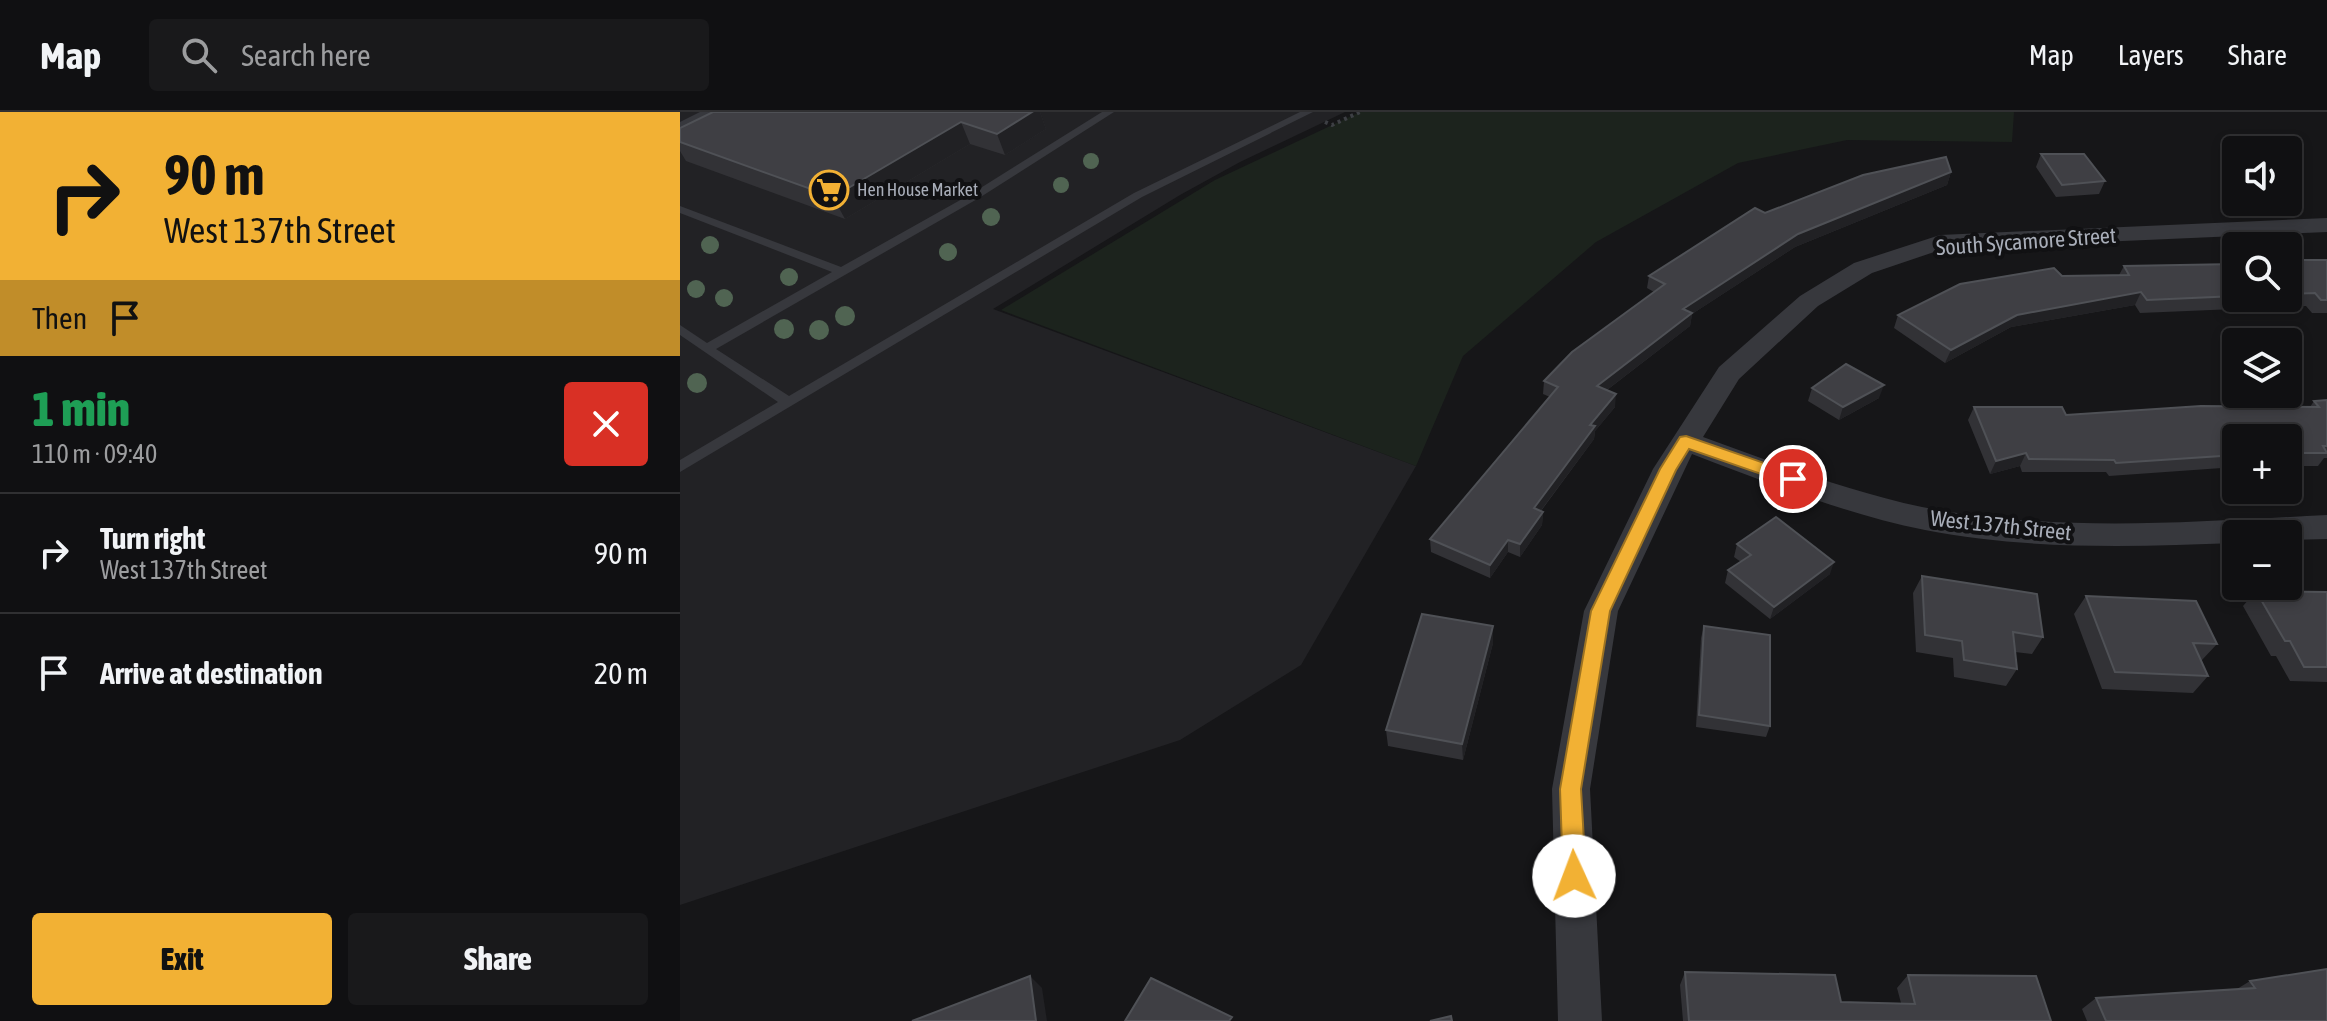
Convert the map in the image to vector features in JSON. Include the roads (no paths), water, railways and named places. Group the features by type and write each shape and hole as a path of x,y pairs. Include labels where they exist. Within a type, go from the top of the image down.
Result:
{"street":[{"name":"South Sycamore Street","path":"1580,1021 1571,789 1601,611 1668,469 1729,373 1809,301 1863,268 1940,242 2327,225"},
{"name":"West 137th Street","path":"1686,441 1846,498 1956,524 2116,536 2327,527"}],"lane":[{"path":"680,126 708,112"},
{"path":"706,349 975,196 1109,112"},
{"path":"680,467 1126,202 1308,112"},
{"path":"680,209 840,271"},
{"path":"680,329 789,403"}],"place":[{"name":"Hen House Market","path":"829,190"}]}
